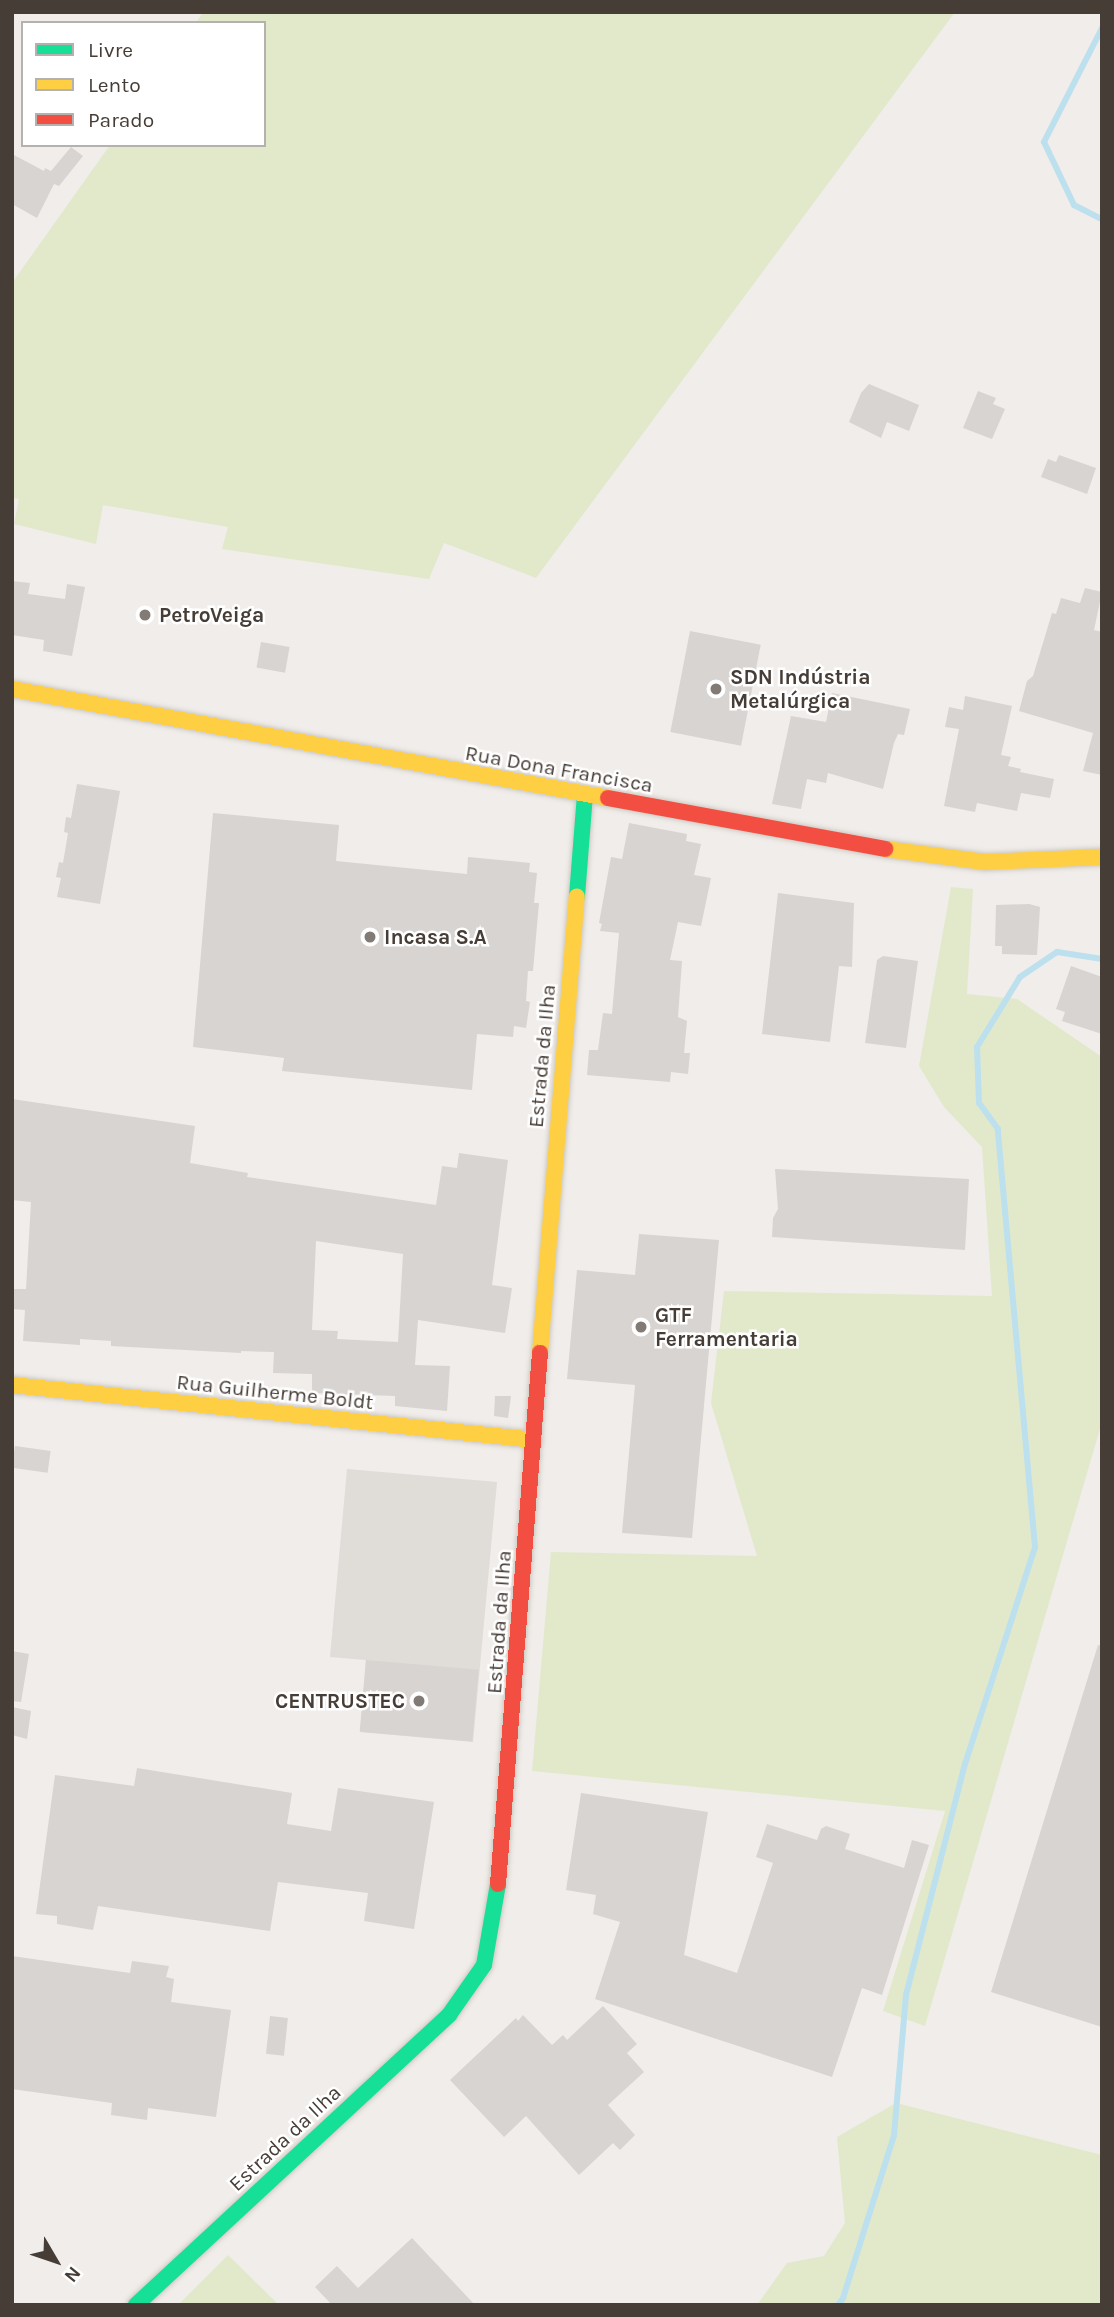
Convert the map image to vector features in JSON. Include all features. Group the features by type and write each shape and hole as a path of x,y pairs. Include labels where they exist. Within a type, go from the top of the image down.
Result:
{"street":[{"name":"Rua Dona Francisca","path":"12,689 926,855 985,862 1102,857"},
{"name":"Estrada da Ilha","path":"136,2305 449,2015 484,1965 497,1898 585,795"},
{"name":"Rua Guilherme Boldt","path":"12,1385 534,1440"}],"shaded area":[{"path":"347,1469 497,1482 473,1742 360,1732 366,1660 330,1657"}],"green space":[{"path":"203,12 955,12 536,578 444,543 429,579 222,549 228,527 103,505 96,544 14,524 19,499 12,498 12,283 109,147 266,147 266,21 197,21"},
{"path":"951,887 973,889 967,994 1017,999 1102,1057 1102,1422 925,2026 883,2011 945,1811 532,1771 551,1552 757,1556 711,1403 724,1291 992,1296 982,1147 944,1107 919,1066"},
{"path":"896,2103 1102,2155 1102,2305 757,2305 787,2263 824,2256 845,2223 837,2137"},
{"path":"228,2255 279,2305 178,2305"}],"building":[{"path":"71,147 83,156 59,186 54,184 37,218 12,204 12,154 44,171 45,168 51,171"},
{"path":"869,384 919,405 909,431 887,422 881,438 849,422 861,393"},
{"path":"978,391 996,398 993,404 1005,409 992,439 963,428"},
{"path":"1059,455 1096,468 1087,494 1041,477 1048,459 1056,462"},
{"path":"12,581 30,583 28,594 65,599 67,584 85,587 72,656 43,651 44,640 12,635"},
{"path":"1085,588 1102,592 1094,630 1102,632 1102,775 1083,771 1093,733 1019,711 1052,613 1056,614 1061,598 1080,603"},
{"name":"SDN Indústria Metalúrgica","path":"690,631 761,645 741,746 670,732"},
{"path":"261,642 290,647 285,673 256,668"},
{"path":"832,693 910,709 904,735 898,734 894,743 883,789 828,773 826,783 807,779 801,809 772,804 791,716 826,722"},
{"path":"965,696 1012,706 1001,755 1011,757 1008,766 1021,769 1020,772 1054,779 1050,798 1021,793 1017,811 977,803 975,812 944,806 959,729 945,727 949,707 963,710"},
{"path":"77,784 120,791 100,904 57,897 61,878 56,877 59,862 63,863 68,833 64,832 66,817 71,818"},
{"name":"Incasa S.A","path":"213,813 339,825 336,861 467,874 468,857 530,863 529,872 537,873 534,903 539,903 533,971 528,971 526,1001 530,1002 526,1028 514,1026 513,1037 477,1034 472,1090 282,1071 284,1058 193,1047"},
{"path":"629,823 687,834 686,841 701,844 694,875 711,878 701,926 678,922 670,960 682,961 678,1017 687,1021 684,1053 690,1053 688,1074 671,1072 670,1082 587,1075 589,1050 598,1050 603,1013 612,1014 619,933 600,931 602,924 599,923 611,857 622,859"},
{"path":"778,893 854,903 852,967 839,966 830,1042 762,1034"},
{"path":"1029,904 1040,907 1037,955 1002,954 1002,946 995,946 996,905"},
{"path":"883,956 918,961 906,1048 865,1043 877,960"},
{"path":"1071,966 1102,977 1102,1034 1062,1021 1065,1012 1056,1009"},
{"path":"12,1099 195,1126 190,1163 248,1173 247,1177 436,1205 442,1166 457,1168 459,1153 508,1160 492,1285 512,1288 505,1333 418,1320 415,1365 450,1366 447,1411 395,1406 395,1396 312,1393 312,1374 273,1373 274,1352 241,1353 111,1346 111,1341 80,1339 80,1345 23,1341 25,1310 12,1309 12,1289 26,1289 31,1202 12,1200","holes":["316,1241 403,1254 398,1342 337,1339 338,1331 312,1330"]},
{"path":"775,1169 969,1179 965,1250 772,1237 773,1218 778,1209"},
{"name":"GTF Ferramentaria","path":"639,1234 719,1240 692,1538 622,1533 635,1385 567,1379 577,1270 635,1275"},
{"path":"495,1396 511,1396 508,1418 494,1416"},
{"path":"15,1446 51,1451 48,1473 12,1468"},
{"path":"1098,1645 1102,1646 1102,2027 991,1992"},
{"path":"12,1651 29,1654 21,1702 12,1701"},
{"name":"CENTRUSTEC","path":"366,1660 479,1670 472,1742 360,1732"},
{"path":"12,1707 31,1711 27,1739 12,1735"},
{"path":"137,1768 292,1793 287,1824 331,1831 338,1788 434,1802 414,1929 364,1921 368,1893 278,1882 270,1931 98,1906 93,1930 57,1924 57,1916 36,1914 55,1775 134,1786"},
{"path":"581,1793 708,1812 684,1955 737,1973 773,1863 756,1857 767,1824 817,1840 821,1829 826,1826 850,1834 845,1849 904,1868 912,1840 929,1845 882,1995 862,1988 832,2077 595,1999 620,1922 593,1914 596,1895 566,1890"},
{"path":"12,1956 130,1973 132,1961 169,1966 166,1977 174,1979 171,2002 231,2010 216,2117 148,2108 147,2120 111,2115 112,2103 12,2089"},
{"path":"603,2006 637,2044 627,2053 644,2072 608,2105 635,2135 620,2150 613,2143 579,2175 526,2116 504,2137 450,2080 516,2018 518,2021 523,2015 552,2045 563,2035 567,2040"},
{"path":"270,2016 288,2018 284,2056 266,2054"},
{"path":"412,2238 475,2305 332,2305 315,2287 337,2266 358,2288"}],"waterway":[{"path":"1102,28 1044,142 1074,205 1102,219"},
{"path":"838,2305 843,2298 894,2135 906,1995 965,1764 1035,1547 998,1129 979,1103 977,1047 1020,977 1057,952 1102,959"}],"traffic: fast":[{"path":"577,896 585,795"},
{"path":"136,2305 449,2015 484,1965 498,1884"}],"traffic: slow":[{"path":"12,689 608,798"},
{"path":"885,849 985,862 1102,857"},
{"path":"540,1353 577,896"},
{"path":"12,1385 534,1440"}],"traffic: jam":[{"path":"608,798 885,849"},
{"path":"498,1884 540,1353"}],"place":[{"name":"PetroVeiga","path":"145,615"},
{"name":"SDN Indústria Metalúrgica","path":"716,689"},
{"name":"Incasa S.A","path":"370,937"},
{"name":"GTF Ferramentaria","path":"641,1327"},
{"name":"CENTRUSTEC","path":"419,1701"}]}
